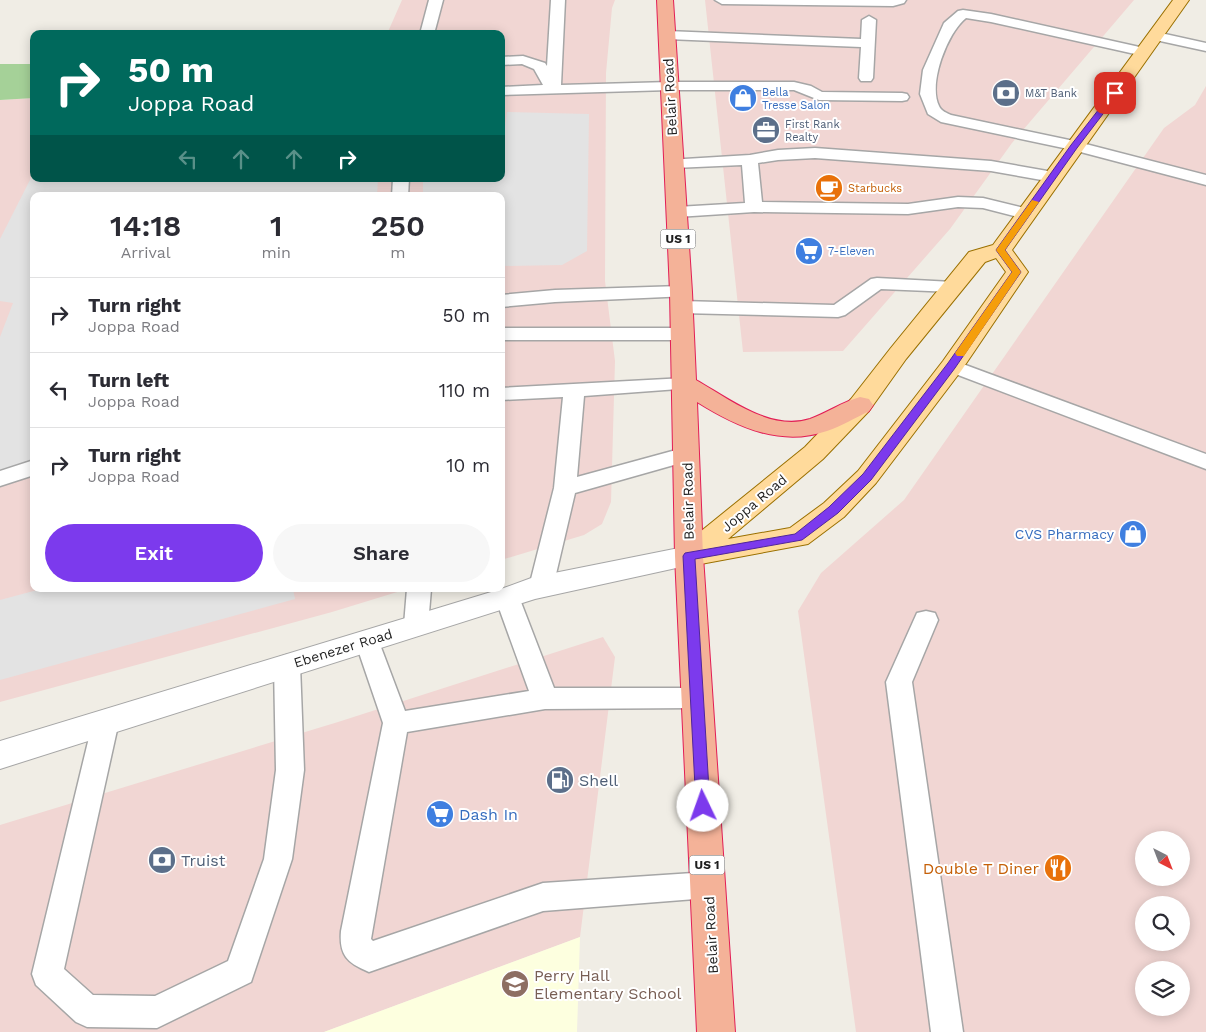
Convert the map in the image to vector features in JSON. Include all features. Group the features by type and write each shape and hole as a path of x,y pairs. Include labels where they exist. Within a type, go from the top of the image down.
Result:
{"highway":[{"name":"Belair Road","path":"665,0 685,384 689,556 696,698 716,1032"},
{"path":"685,384 763,426 781,431 807,428 860,405"}],"main road":[{"path":"1000,250 1181,0"},
{"name":"Joppa Road","path":"1000,250 1017,272 952,366 867,477 834,510 798,537 689,556 814,453 860,405 898,354 977,257 1000,250"}],"street":[{"name":"Ebenezer Road","path":"0,755 541,587 689,556"}],"lane":[{"path":"428,30 436,0"},
{"path":"553,90 558,0"},
{"path":"722,0 893,2 899,0"},
{"path":"1144,52 990,18 963,14 951,23 930,70 927,94 932,111 946,119 1074,146 1206,180"},
{"path":"866,78 869,20"},
{"path":"667,35 868,42"},
{"path":"1156,36 1206,47"},
{"path":"505,61 523,60 538,54 555,41"},
{"path":"523,60 540,66 553,90"},
{"path":"505,91 670,86 794,86 806,89 819,96 902,97"},
{"path":"674,162 750,160 778,155 815,153 991,166 1053,177"},
{"path":"750,160 754,207"},
{"path":"676,212 754,207 908,209 958,202 983,203 1026,214"},
{"path":"505,301 556,296 681,300 838,311 877,283 953,287"},
{"path":"505,334 681,334"},
{"path":"952,366 1206,462"},
{"path":"505,394 685,384"},
{"path":"541,587 565,488 574,391"},
{"path":"565,488 687,454"},
{"path":"0,478 30,467"},
{"path":"416,625 420,592"},
{"path":"507,597 545,699"},
{"path":"926,620 899,682 947,1032"},
{"path":"367,640 396,723 356,931 355,946 369,957 543,897 708,885"},
{"path":"106,721 47,974 87,1011 157,1012 240,971 278,859 290,770 287,666"},
{"path":"396,723 545,699 696,698"}],"shaded area":[{"path":"402,0 615,0 612,8 606,73 605,281 615,361 611,502 602,524 584,535 505,559 505,192 30,192 30,592 397,592 332,612 0,702 0,100 30,98 30,182 505,182 505,30 389,30"},
{"path":"705,0 1134,0 1012,143 950,229 843,351 743,352"},
{"path":"1206,86 1206,1032 856,1032 798,611 821,573 904,500 1164,128 1195,105"},
{"path":"507,112 589,114 587,251 562,265 505,266 505,192 423,192 423,182 505,182 505,126"},
{"path":"30,180 30,182 378,182 377,192 30,192 30,467 0,476 0,337 13,303 0,301 0,239"},
{"path":"30,592 294,592 295,599 0,680 0,600"},
{"path":"603,637 615,657 580,937 324,1032 0,1032 0,825 338,722"},
{"name":"Perry Hall Elementary School","path":"580,937 577,1032 324,1032"}],"green space":[{"path":"0,64 30,64 30,98 0,100"}],"slow traffic":[{"path":"960,353 1017,272 1000,250 1035,202"}],"place":[{"name":"M&T Bank","path":"1006,93"},
{"name":"Bella Tresse Salon","path":"743,98"},
{"name":"First Rank Realty","path":"766,130"},
{"name":"Starbucks","path":"829,188"},
{"name":"7-Eleven","path":"809,251"},
{"name":"CVS Pharmacy","path":"1133,534"},
{"name":"Shell","path":"560,780"},
{"name":"Dash In","path":"440,814"},
{"name":"Truist","path":"162,860"},
{"name":"Double T Diner","path":"1058,868"},
{"name":"Perry Hall Elementary School","path":"515,984"}],"route":[{"path":"703,806 689,556 798,537 834,510 867,477 952,366 1017,272 1000,250 1074,146 1115,93"}]}
